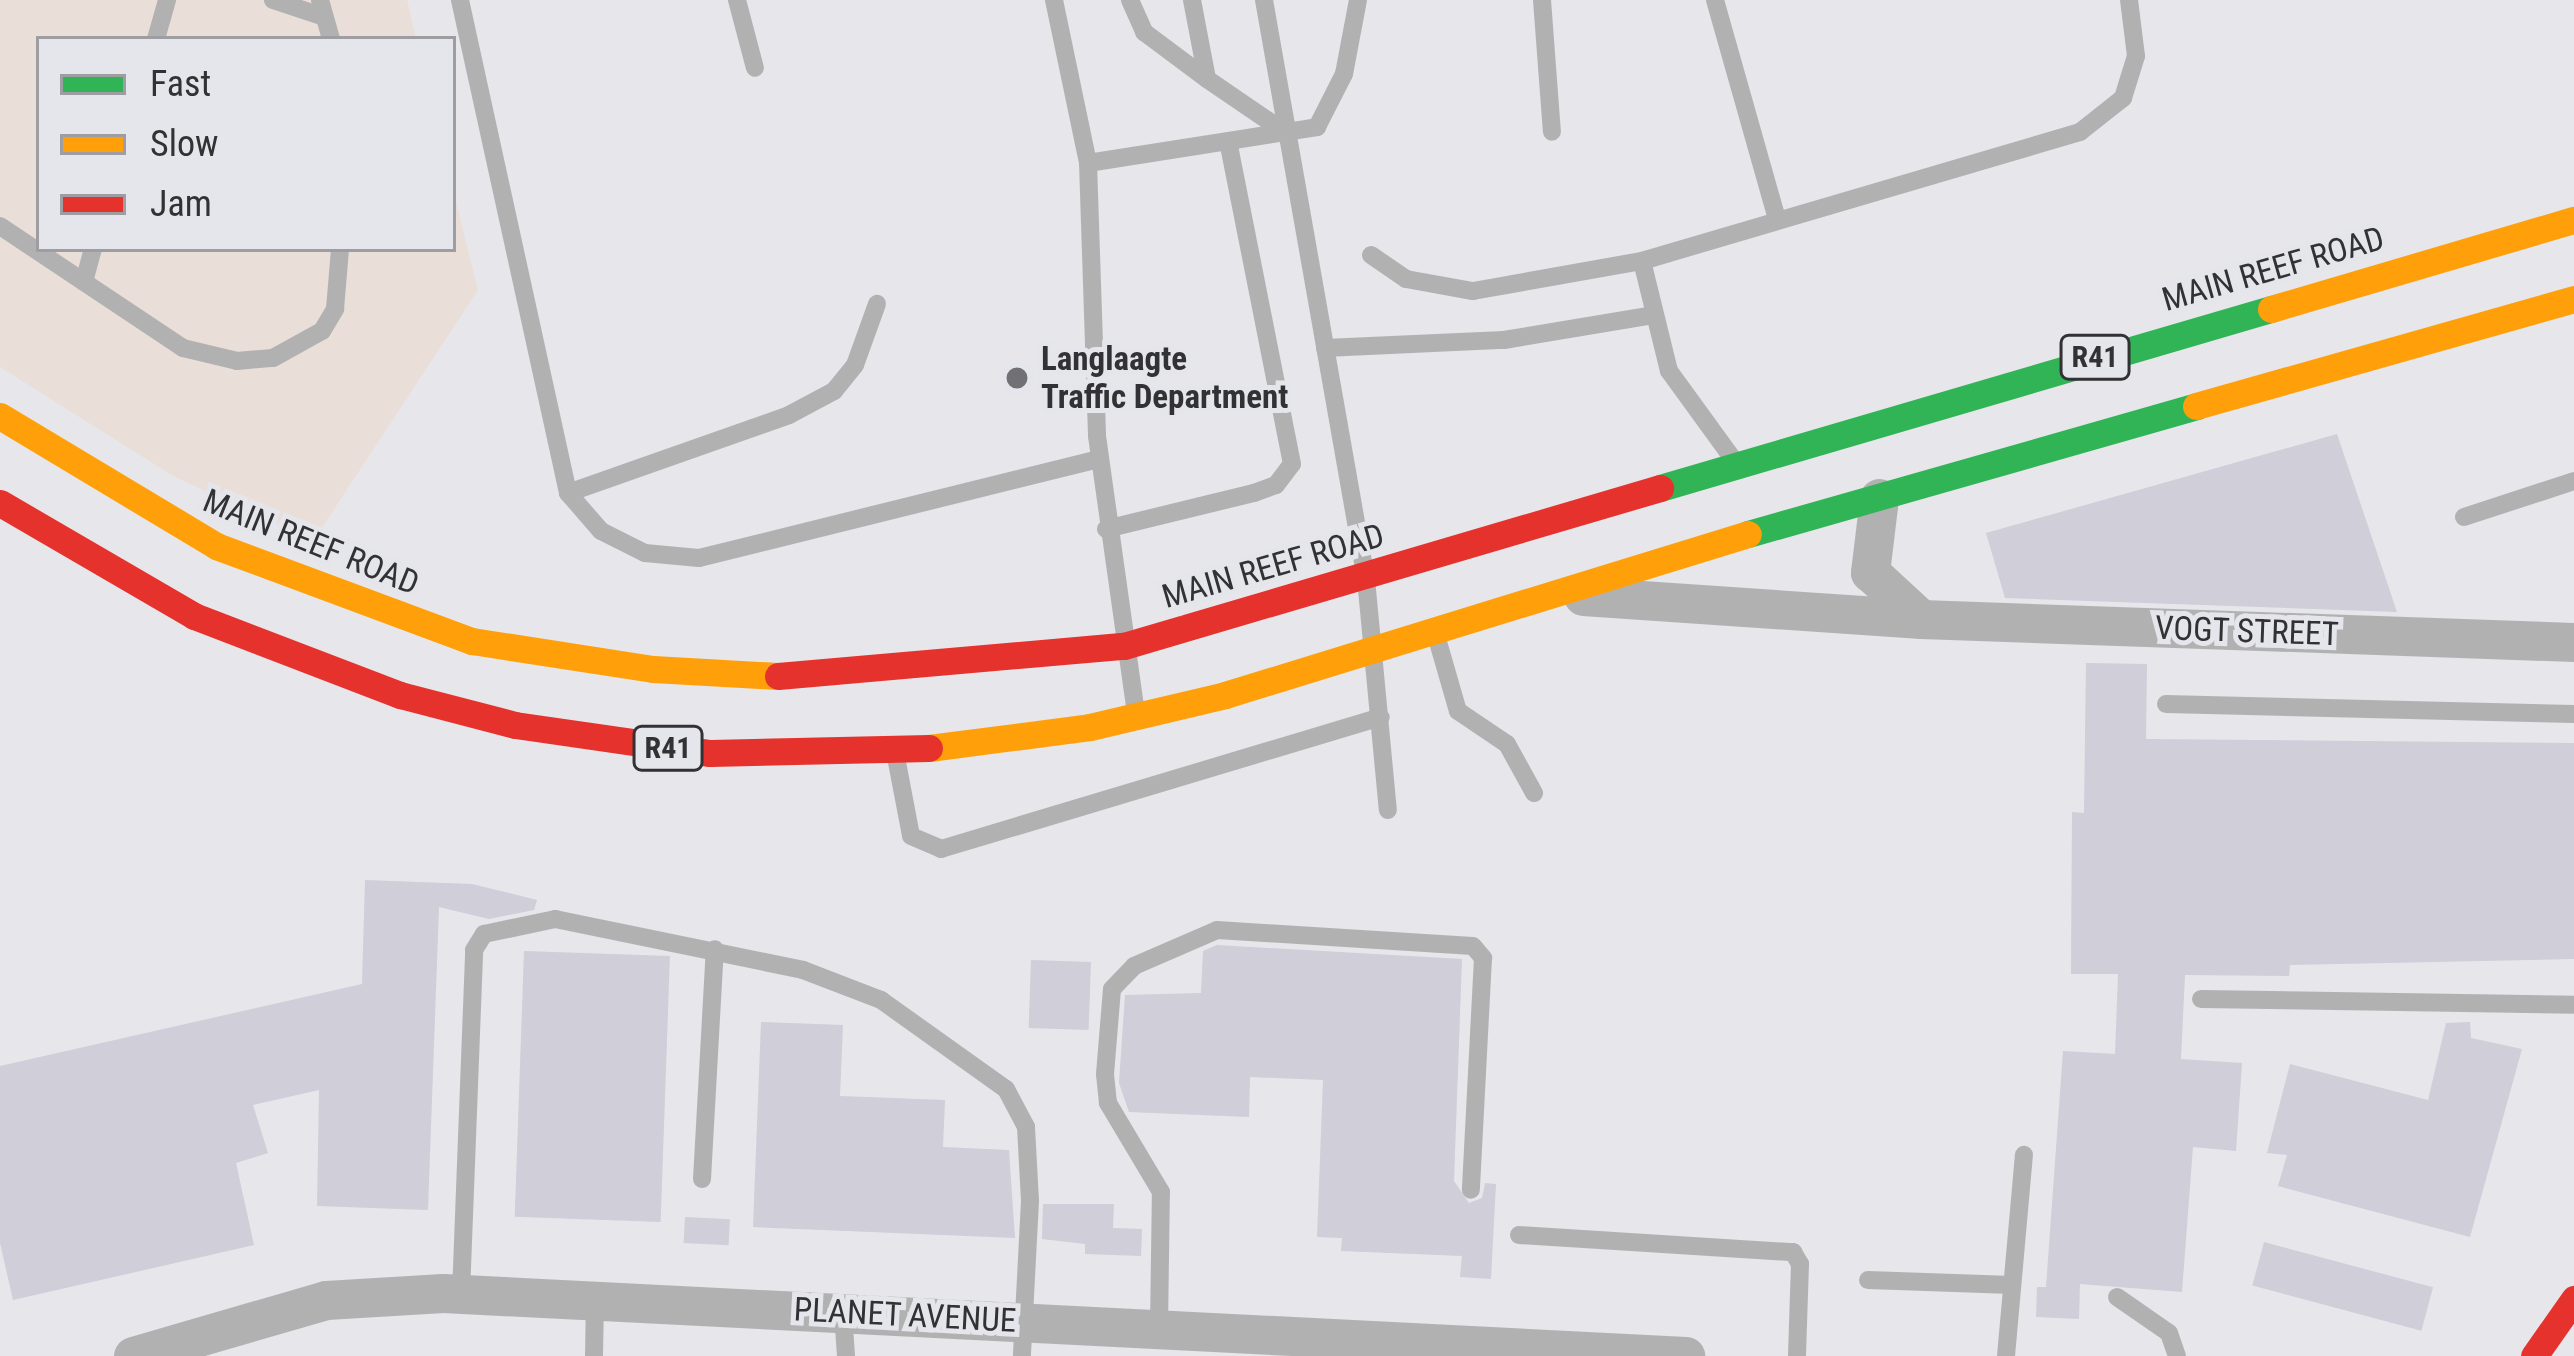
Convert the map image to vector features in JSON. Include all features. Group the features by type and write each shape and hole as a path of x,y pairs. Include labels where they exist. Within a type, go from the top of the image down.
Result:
{"main road":[{"name":"MAIN REEF ROAD","path":"0,416 181,528 294,581 472,641 549,657 787,676 1124,646 1366,578 1749,498 2574,220"},
{"name":"MAIN REEF ROAD","path":"0,503 104,571 194,616 400,695 515,725 650,746 896,752 1136,718 1554,594 1749,498 1879,498 2574,299"},
{"path":"2534,1356 2574,1299"}],"street":[{"path":"1879,498 1870,572 1921,619"},
{"name":"VOGT STREET","path":"1554,594 1921,619 2574,642"},
{"name":"PLANET AVENUE","path":"133,1356 326,1300 460,1294 843,1312 1022,1338 1159,1328 1377,1348 1685,1356"}],"lane":[{"path":"157,36 167,0"},
{"path":"273,0 322,9"},
{"path":"460,0 568,494 602,531 631,546 699,558 1100,459"},
{"path":"737,0 755,68"},
{"path":"1054,0 1088,163 1106,529 1136,718"},
{"path":"1130,0 1144,32 1289,135"},
{"path":"1192,0 1207,79"},
{"path":"1264,0 1366,578 1388,810"},
{"path":"1088,163 1289,135 1328,114 1355,35 1358,0"},
{"path":"1542,0 1552,132"},
{"path":"1715,0 1776,216"},
{"path":"1371,255 1406,279 1473,291 1642,261 1776,216 2080,132 2122,98 2136,56 2129,0"},
{"path":"1106,529 1254,494 1276,485 1292,464 1228,145"},
{"path":"0,226 36,250"},
{"path":"39,252 182,348 237,361 273,358 322,331 335,309 340,252"},
{"path":"84,282 92,252"},
{"path":"1642,261 1670,371 1749,498"},
{"path":"568,494 789,415 834,391 855,364 877,304"},
{"path":"1325,348 1504,340 1653,315"},
{"path":"2464,517 2574,481"},
{"path":"1436,631 1458,711 1507,744 1534,793"},
{"path":"2165,704 2574,714"},
{"path":"896,752 911,836 941,849 1381,717"},
{"path":"460,1294 471,984 484,934 555,919 803,970 881,1000 1006,1089 1026,1127 1030,1201 1022,1338"},
{"path":"1159,1328 1162,1192 1108,1103 1105,1073 1112,989 1134,966 1217,930 1473,946 1483,958 1471,1190"},
{"path":"702,1179 715,949"},
{"path":"2201,999 2574,1005"},
{"path":"2006,1356 2024,1155"},
{"path":"1520,1235 1793,1252 1801,1264 1797,1356"},
{"path":"1868,1280 2012,1285"},
{"path":"2117,1297 2169,1334 2177,1356"},
{"path":"594,1356 595,1300"},
{"path":"843,1312 846,1356"}],"shaded area":[{"path":"0,0 407,0 415,36 36,36 36,252 456,252 456,201 478,290 313,541 173,476 0,367"}],"building":[{"path":"2337,434 2397,612 2005,598 1986,533"},
{"path":"2086,663 2147,664 2146,739 2574,743 2574,959 2290,965 2289,976 2185,975 2181,1059 2242,1063 2236,1151 2193,1147 2182,1292 2080,1284 2079,1319 2036,1317 2037,1287 2046,1287 2063,1051 2115,1054 2118,974 2071,974 2072,812 2084,813"},
{"path":"365,880 472,884 537,900 534,910 489,919 439,907 428,1210 317,1206 319,1090 253,1105 268,1153 236,1163 254,1245 13,1300 0,1243 0,1066 362,984"},
{"path":"1217,945 1462,959 1454,1181 1469,1203 1482,1198 1485,1183 1496,1184 1491,1279 1460,1277 1462,1256 1341,1251 1342,1238 1317,1237 1323,1080 1250,1077 1249,1117 1129,1112 1119,1083 1125,995 1201,993 1203,951"},
{"path":"524,951 670,956 661,1222 515,1217"},
{"path":"1031,960 1091,962 1089,1030 1029,1028"},
{"path":"761,1022 843,1025 840,1096 945,1100 943,1147 1009,1150 1015,1238 753,1227"},
{"path":"2470,1022 2471,1038 2522,1049 2470,1237 2278,1186 2287,1155 2267,1153 2290,1064 2428,1100 2446,1023"},
{"path":"1043,1204 1114,1204 1113,1228 1142,1229 1141,1256 1085,1254 1085,1244 1042,1239"},
{"path":"685,1217 730,1219 729,1245 684,1243"},
{"path":"2264,1242 2433,1287 2421,1331 2252,1285"}],"traffic: fast":[{"path":"1660,488 2271,309"},
{"path":"1748,534 2196,406"}],"traffic: slow":[{"path":"2271,309 2574,220"},
{"path":"2196,406 2574,299"},
{"path":"0,416 216,546 472,641 653,669 778,676"},
{"path":"929,748 1090,727 1225,695 1748,534"}],"traffic: jam":[{"path":"778,676 1124,646 1660,488"},
{"path":"0,503 194,616 400,695 515,725 710,753 929,748"},
{"path":"2534,1356 2574,1299"}],"place":[{"name":"Langlaagte Traffic Department","path":"1017,378"}]}
